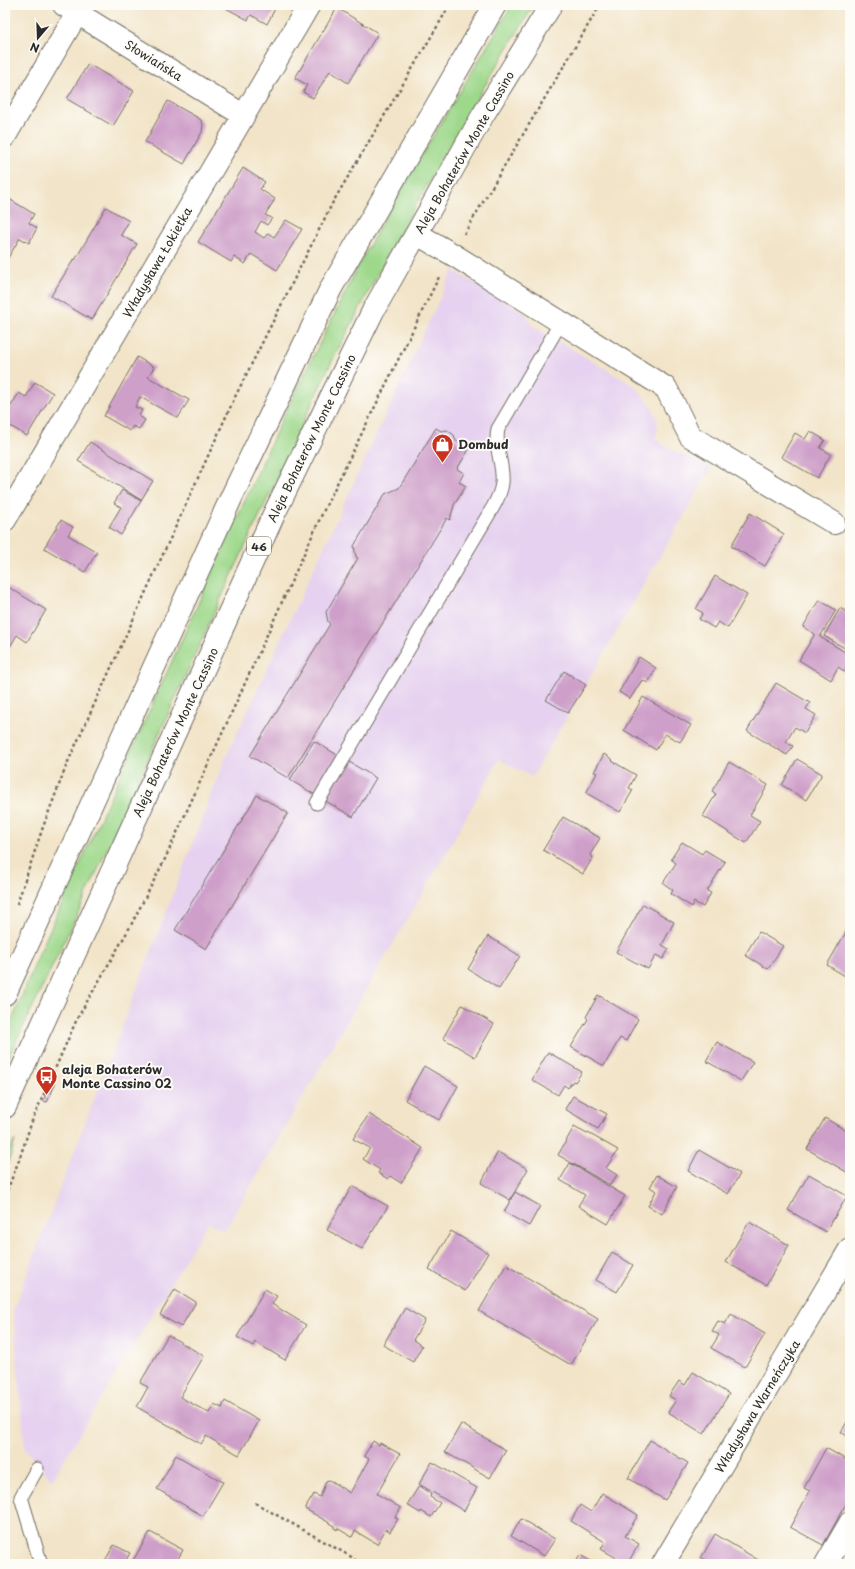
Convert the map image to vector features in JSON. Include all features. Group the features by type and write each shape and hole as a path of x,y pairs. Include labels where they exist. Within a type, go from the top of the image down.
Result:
{"main road":[{"name":"Władysława Łokietka","path":"5,520 243,115 310,5"},
{"path":"5,994 232,496 332,288 495,5"},
{"name":"Aleja Bohaterów Monte Cassino","path":"5,1107 274,514 373,311 483,115 551,5"},
{"name":"Słowiańska","path":"75,8 243,115"},
{"path":"5,136 75,8"},
{"path":"417,234 452,254 666,388 690,436 834,523"},
{"name":"Władysława Warneńczyka","path":"663,1564 850,1249"},
{"path":"826,1564 850,1523"}],"lane":[{"path":"317,803 493,507 500,492 502,481 501,466 496,443 498,429 561,322"},
{"path":"38,1469 21,1498 41,1564"}],"path":[{"path":"15,910 43,827 67,764 235,397 333,202 450,5"},
{"path":"461,238 600,5"},
{"path":"5,1196 32,1121 77,1019 130,927 164,861 323,512 442,272"},
{"path":"255,1503 350,1556 360,1564"}],"shaded area":[{"path":"453,270 525,313 533,326 636,387 651,406 657,418 658,429 655,439 678,453 712,467 532,777 499,759 431,879 224,1231 208,1222 52,1480 25,1448 13,1310 225,759"}],"green space":[{"path":"512,5 534,5 473,105 395,241 330,365 208,626 84,900 5,1065 5,1038 39,954 283,417 362,259 389,210"},
{"path":"15,1140 11,1155 5,1169 5,1157"}],"building":[{"path":"225,5 277,5 267,24 251,15 248,20 224,7"},
{"path":"337,8 378,33 348,83 330,71 313,98 303,92 307,85 295,78"},
{"path":"88,64 134,91 113,126 67,99"},
{"path":"168,101 200,119 203,124 202,132 184,164 145,142"},
{"path":"243,168 265,182 260,189 275,199 265,215 272,218 267,225 261,221 255,232 264,238 268,233 274,237 286,220 302,229 277,270 251,254 245,264 234,257 231,262 198,242"},
{"path":"6,197 34,214 29,223 37,228 29,243 20,238 5,263"},
{"path":"106,207 129,221 121,235 137,244 92,320 51,296 74,259 75,260"},
{"path":"137,357 154,367 148,377 189,400 178,418 140,397 135,407 142,410 139,416 145,420 139,429 133,426 130,431 104,416"},
{"path":"35,382 53,393 27,436 5,423 5,415 19,393 26,397"},
{"path":"436,428 441,431 447,430 454,435 456,441 469,449 457,469 464,473 459,482 466,486 454,505 450,520 447,518 288,778 250,756 330,624 328,622 326,612 358,558 356,557 354,546 385,494 399,488"},
{"path":"810,431 825,440 820,448 831,454 817,478 781,457 795,433 805,439"},
{"path":"90,442 153,481 141,500 78,461"},
{"path":"122,490 141,501 121,535 109,527 121,507 114,503"},
{"path":"750,513 784,534 765,566 731,546"},
{"path":"61,520 73,527 68,535 97,552 85,572 44,548"},
{"path":"715,576 747,595 728,628 718,622 714,628 699,619 703,613 696,609"},
{"path":"5,585 46,610 27,642 17,635 5,655"},
{"path":"819,600 836,610 820,637 850,655 850,664 845,672 838,667 831,680 799,660 815,634 803,627"},
{"path":"840,608 850,614 850,651 824,636"},
{"path":"639,657 656,668 648,683 642,680 630,699 619,692"},
{"path":"564,671 586,685 568,713 546,700"},
{"path":"776,683 810,703 806,709 816,715 805,733 795,727 786,742 793,746 787,755 747,731"},
{"path":"643,697 691,725 680,742 665,734 656,750 624,730"},
{"path":"314,741 376,778 353,817 290,780"},
{"path":"604,754 613,760 612,761 636,775 629,788 633,790 620,812 586,793 597,773 594,772"},
{"path":"797,759 822,774 806,800 782,785"},
{"path":"729,762 768,785 750,815 760,821 746,843 703,816 716,794 712,791"},
{"path":"257,795 288,813 206,949 175,930"},
{"path":"563,817 600,838 590,855 593,857 583,874 543,850"},
{"path":"682,842 702,854 705,850 725,862 707,891 711,893 703,907 694,902 692,907 671,894 673,890 663,883 676,863 671,859"},
{"path":"643,904 674,922 662,945 669,949 663,959 656,955 648,969 616,952"},
{"path":"850,925 850,979 827,965"},
{"path":"759,932 783,946 768,969 745,955"},
{"path":"488,936 520,956 499,989 468,969"},
{"path":"598,995 638,1019 626,1041 620,1038 604,1066 571,1047 588,1019 586,1017"},
{"path":"462,1005 494,1024 475,1057 443,1038"},
{"path":"717,1042 753,1062 741,1081 706,1061"},
{"path":"548,1052 582,1072 575,1082 573,1081 568,1088 564,1085 558,1095 532,1080"},
{"path":"424,1066 458,1086 439,1120 405,1100"},
{"path":"51,1084 55,1085 47,1102 43,1101"},
{"path":"573,1096 607,1114 598,1129 565,1109"},
{"path":"369,1114 423,1148 401,1183 390,1176 388,1179 378,1173 380,1170 363,1159 370,1148 353,1139"},
{"path":"825,1118 850,1133 850,1174 807,1149"},
{"path":"574,1127 618,1150 606,1168 617,1175 610,1185 558,1155"},
{"path":"699,1150 740,1174 728,1194 688,1171"},
{"path":"498,1152 528,1169 510,1200 481,1183"},
{"path":"570,1163 625,1196 608,1224 578,1206 585,1195 560,1180"},
{"path":"809,1174 847,1196 826,1232 788,1210"},
{"path":"657,1175 677,1187 662,1214 648,1206 656,1191 650,1187"},
{"path":"352,1186 388,1206 362,1249 327,1230"},
{"path":"515,1192 540,1206 529,1226 504,1212"},
{"path":"749,1222 789,1245 766,1285 726,1262"},
{"path":"451,1231 488,1253 465,1291 429,1269"},
{"path":"612,1252 633,1265 617,1292 596,1280"},
{"path":"506,1265 598,1319 571,1365 479,1311"},
{"path":"175,1289 196,1302 181,1327 160,1315"},
{"path":"265,1289 277,1296 272,1304 306,1325 285,1360 255,1342 253,1346 237,1337"},
{"path":"405,1308 425,1320 413,1340 422,1346 413,1362 383,1345"},
{"path":"731,1314 765,1334 745,1367 711,1348 719,1335 712,1331 718,1321 725,1324"},
{"path":"168,1335 204,1356 180,1397 209,1413 214,1404 222,1408 225,1401 259,1421 239,1455 206,1436 201,1444 137,1407 148,1387 140,1383"},
{"path":"693,1372 729,1394 704,1434 668,1412 676,1400 669,1396 679,1381 685,1385"},
{"path":"850,1417 850,1438 841,1432"},
{"path":"461,1424 506,1450 490,1478 445,1452"},
{"path":"650,1440 688,1463 665,1500 628,1478"},
{"path":"373,1441 379,1445 380,1443 400,1454 377,1494 401,1508 395,1517 398,1519 390,1532 386,1529 377,1544 355,1531 352,1537 337,1528 337,1530 334,1528 335,1526 305,1509 314,1494 320,1497 326,1481 329,1480 350,1493 369,1459 364,1456"},
{"path":"826,1448 850,1462 850,1497 823,1545 790,1527 810,1491 804,1488"},
{"path":"176,1455 223,1482 203,1516 157,1489"},
{"path":"432,1462 477,1488 464,1511 419,1484"},
{"path":"419,1486 431,1494 430,1497 440,1503 431,1517 421,1511 420,1513 407,1505"},
{"path":"602,1493 638,1515 625,1536 639,1544 627,1564 601,1549 605,1542 571,1521 580,1505 591,1512"},
{"path":"521,1519 555,1539 544,1556 511,1536"},
{"path":"150,1532 183,1550 175,1564 136,1564 132,1562"},
{"path":"715,1534 765,1564 711,1564 701,1558"},
{"path":"114,1545 130,1553 124,1564 103,1564"},
{"path":"580,1555 596,1564 575,1564"}],"place":[{"name":"Dombud","path":"443,464"},
{"name":"aleja Bohaterów Monte Cassino 02","path":"46,1096"}]}
